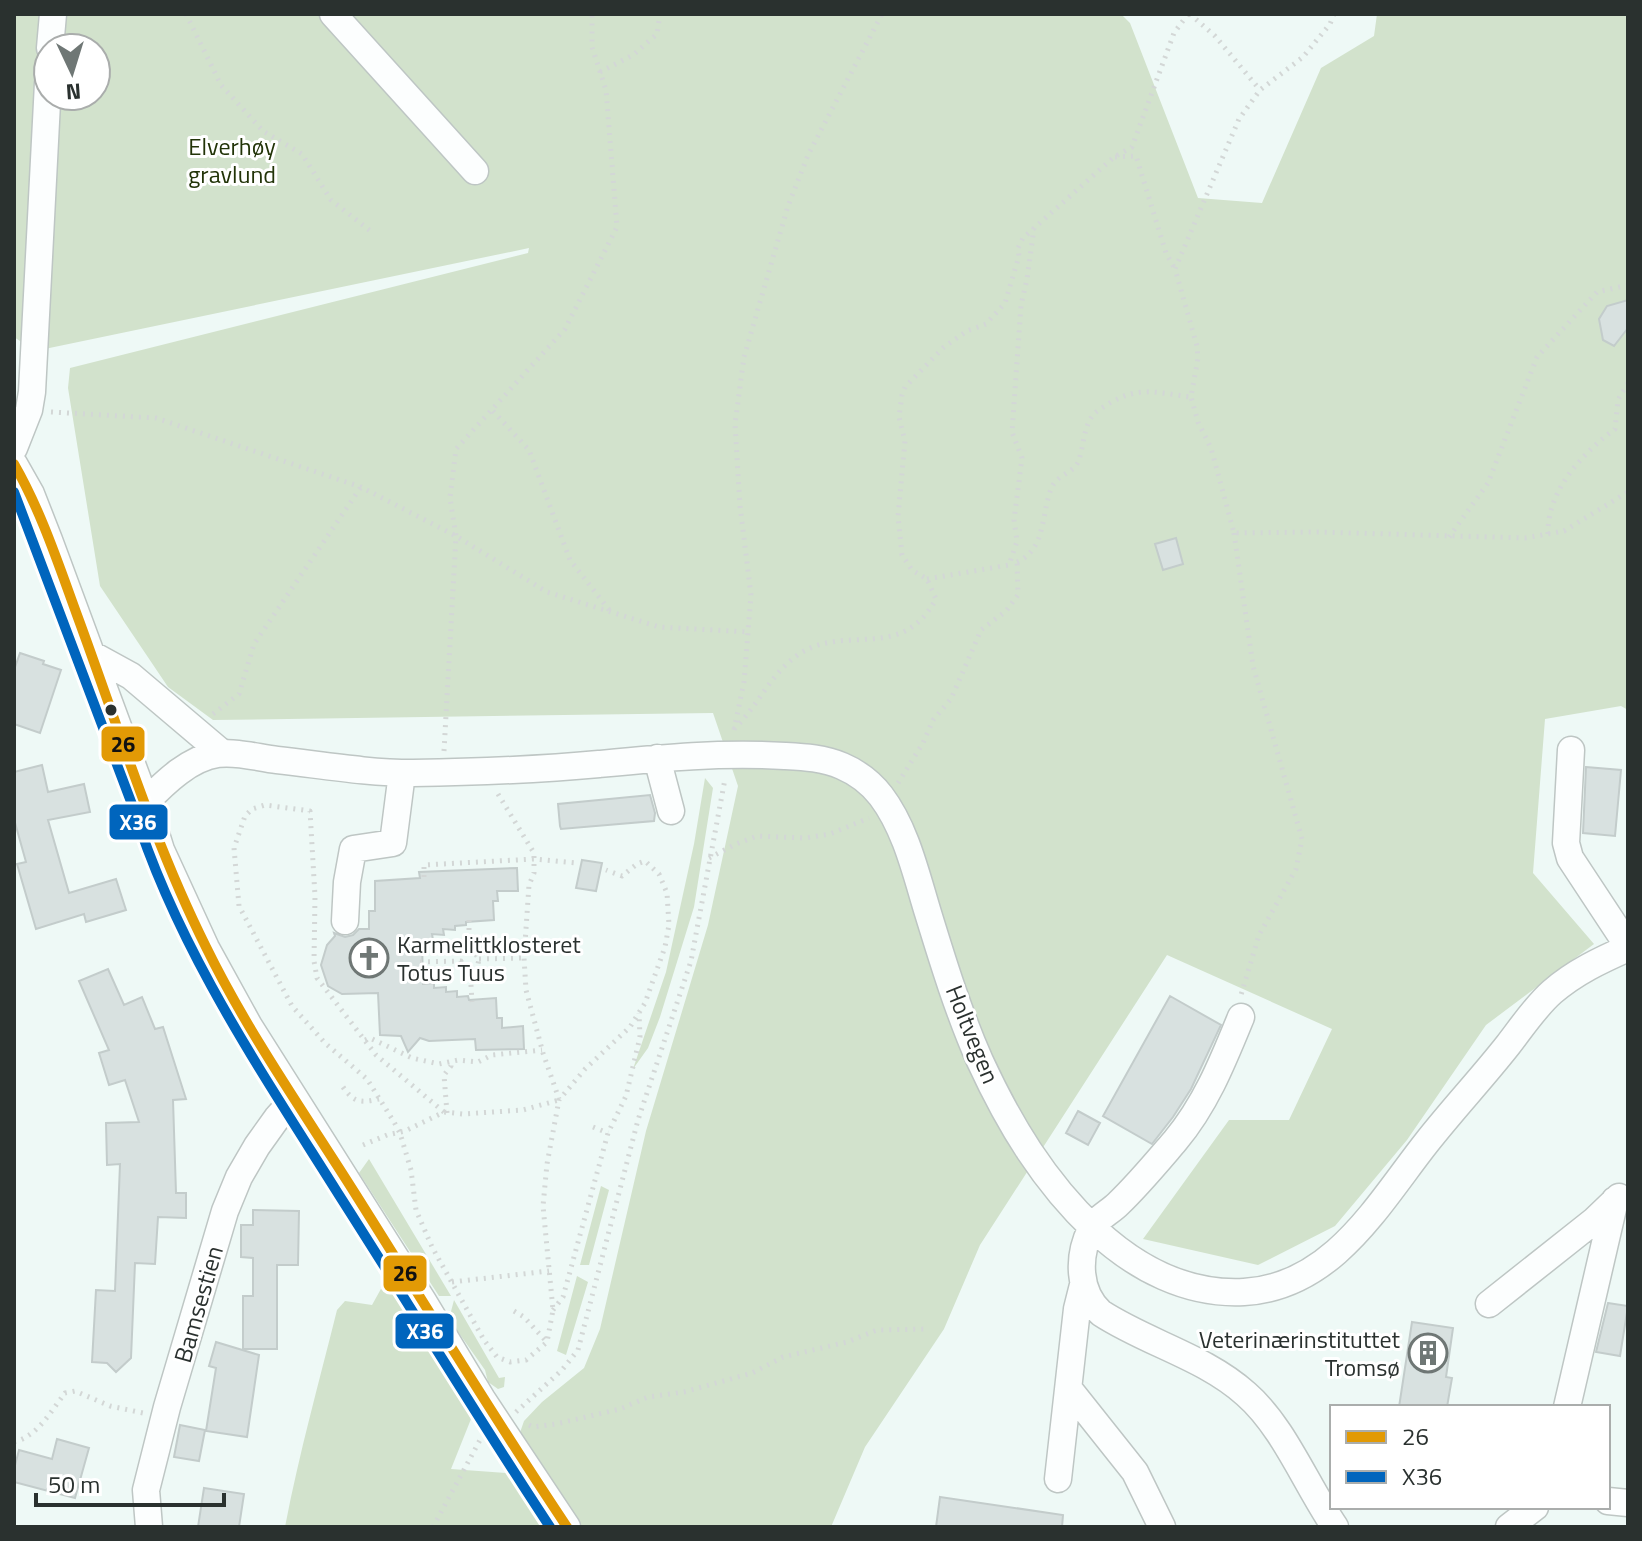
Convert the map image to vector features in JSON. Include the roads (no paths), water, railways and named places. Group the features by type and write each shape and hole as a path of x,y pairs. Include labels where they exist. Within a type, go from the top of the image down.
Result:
{"street":[{"path":"333,14 475,171"},
{"path":"14,448 29,410 35,367 46,112"},
{"path":"14,464 31,494 161,850 199,936 294,1099 482,1399 567,1527"},
{"path":"89,653 131,676 222,753 190,765 146,802"},
{"path":"1571,750 1566,843 1570,858 1628,947"},
{"name":"Holtvegen","path":"222,753 402,773 497,772 730,753 816,758 858,774 884,800 909,851 978,1057 1018,1137 1065,1200 1132,1261 1197,1288 1231,1292 1263,1290 1305,1274 1327,1261 1355,1234 1548,995 1594,963 1628,947"},
{"path":"657,758 671,811"},
{"path":"345,921 353,849 393,843 402,773"},
{"path":"1058,1479 1077,1309 1083,1285 1083,1261 1092,1226 1119,1203 1178,1137 1213,1085 1241,1017"},
{"name":"Bamsestien","path":"149,1527 146,1490 210,1258 239,1177 277,1118 294,1099"},
{"path":"1489,1304 1622,1195"},
{"path":"1568,1405 1622,1195"},
{"path":"1083,1285 1091,1303 1101,1313 1211,1369 1248,1395 1276,1428 1335,1527"},
{"path":"1069,1389 1135,1472 1162,1527"},
{"path":"1509,1527 1532,1509"}],"place":[{"name":"Karmelittklosteret Totus Tuus","path":"369,958"},
{"name":"Veterinærinstituttet Tromsø","path":"1428,1353"}],"park label":[{"name":"Elverhøy gravlund","path":"232,160"}]}
